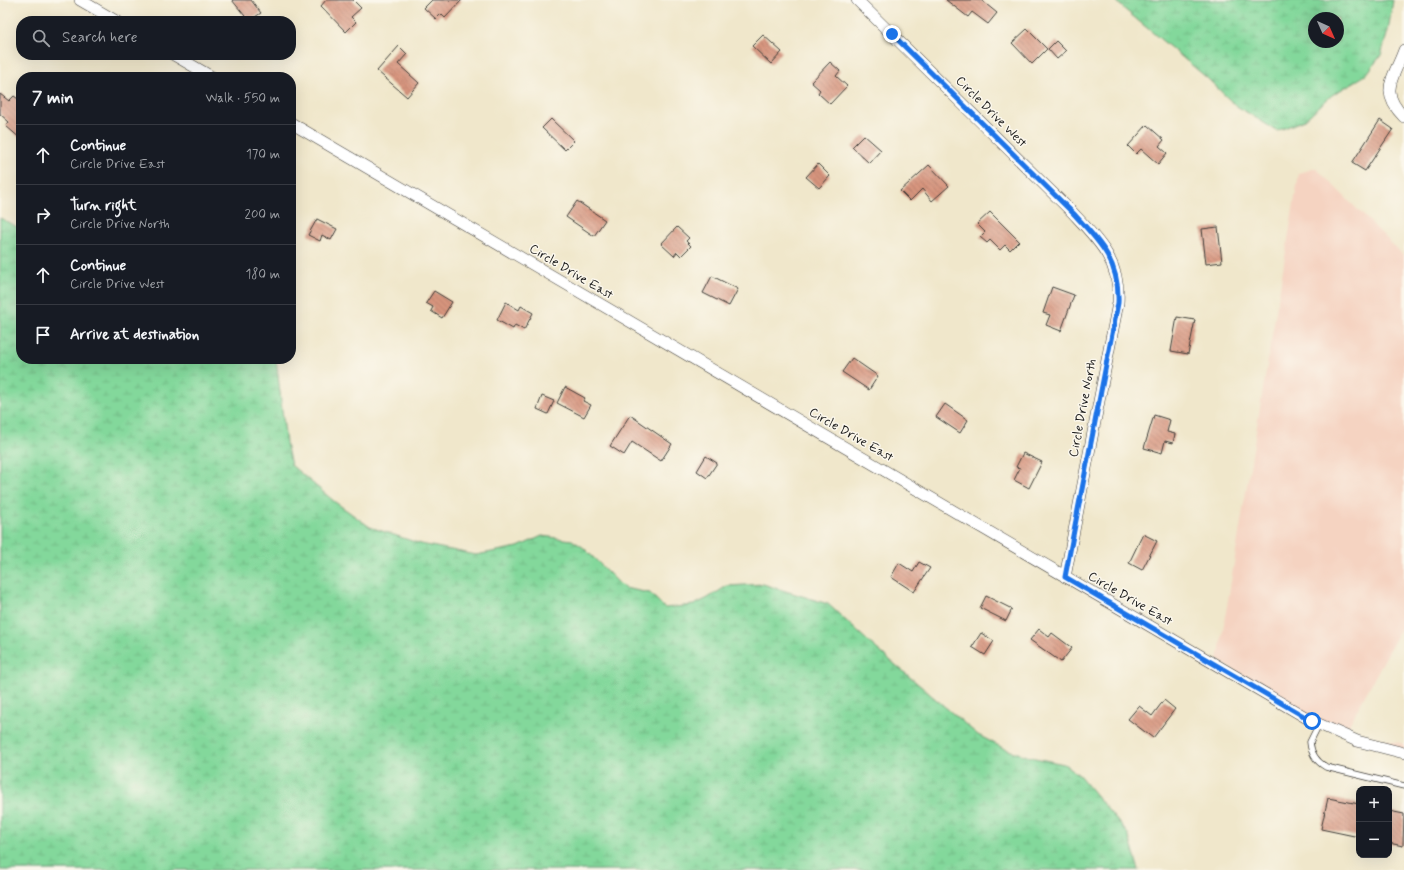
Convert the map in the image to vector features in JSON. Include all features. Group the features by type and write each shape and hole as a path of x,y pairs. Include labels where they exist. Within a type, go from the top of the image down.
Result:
{"street":[{"path":"80,0 107,16"},
{"name":"Circle Drive West","path":"857,0 1073,213 1103,247"},
{"path":"1404,50 1390,80 1389,92 1396,109 1404,117"},
{"path":"183,60 203,72"},
{"name":"Circle Drive East","path":"296,126 1065,577 1319,724 1357,741 1404,753"},
{"name":"Circle Drive North","path":"1065,577 1118,303 1117,282 1114,268 1103,247"}],"lane":[{"path":"1319,724 1310,742 1314,756 1326,768 1404,786"}],"shaded area":[{"path":"1316,168 1404,256 1404,623 1349,725 1354,733 1404,744 1404,751 1323,726 1218,660 1299,173"}],"green space":[{"path":"1116,0 1393,0 1388,31 1381,55 1366,75 1332,95 1304,120 1277,131 1235,105 1206,77 1123,8"},
{"path":"0,218 16,226 16,364 277,364 286,443 291,465 335,502 370,527 421,544 476,555 518,547 542,536 572,540 584,548 624,588 650,593 665,608 694,605 727,586 763,584 828,604 871,644 978,735 1005,749 1030,757 1064,764 1079,775 1128,834 1139,870 0,870"}],"building":[{"path":"232,0 251,0 261,13 256,16 245,16"},
{"path":"326,0 353,0 361,8 351,17 356,22 346,32 321,6"},
{"path":"432,0 462,0 445,18 441,14 436,19 424,8"},
{"path":"946,0 981,0 997,13 988,24 972,12 968,17"},
{"path":"1027,29 1047,49 1032,64 1012,43"},
{"path":"763,35 782,52 771,64 752,46"},
{"path":"1056,41 1066,51 1057,59 1048,49"},
{"path":"399,46 407,54 398,64 419,83 407,97 377,71"},
{"path":"830,62 840,71 836,76 847,86 830,104 818,93 820,90 811,82"},
{"path":"0,94 9,101 14,96 16,97 16,135 6,126 9,122 0,114"},
{"path":"551,119 574,141 565,150 542,128"},
{"path":"1380,120 1393,129 1365,171 1352,163"},
{"path":"1147,125 1164,140 1159,146 1167,153 1158,164 1141,149 1136,154 1128,146"},
{"path":"864,135 881,150 869,163 852,147"},
{"path":"818,164 830,176 819,188 806,177"},
{"path":"929,165 949,186 932,201 922,189 910,201 900,191"},
{"path":"577,201 605,220 594,236 566,217"},
{"path":"990,212 1019,241 1010,250 1005,245 1000,250 990,240 987,243 980,237 985,232 977,224"},
{"path":"317,219 337,229 331,240 322,235 320,241 308,235"},
{"path":"677,227 689,238 686,241 691,246 681,256 677,252 674,256 661,244"},
{"path":"1218,227 1222,262 1206,264 1202,229"},
{"path":"712,276 738,289 729,306 703,293"},
{"path":"1052,287 1074,295 1061,331 1046,325 1050,315 1043,313"},
{"path":"434,291 452,302 442,318 431,311 433,307 426,303"},
{"path":"506,302 519,310 521,306 533,313 524,330 515,325 513,329 497,320"},
{"path":"1177,317 1195,320 1188,354 1171,351"},
{"path":"852,358 878,376 869,390 842,372"},
{"path":"565,387 585,398 583,401 591,405 584,417 557,403"},
{"path":"542,396 554,401 548,414 537,409"},
{"path":"945,404 968,420 960,433 936,417"},
{"path":"630,415 672,444 661,461 632,442 624,455 610,446"},
{"path":"1154,415 1170,420 1167,432 1175,434 1173,443 1165,441 1162,453 1144,448"},
{"path":"1023,453 1042,462 1029,488 1014,480 1020,468 1016,467"},
{"path":"706,456 717,463 707,478 697,471"},
{"path":"1143,534 1157,541 1142,570 1129,563"},
{"path":"919,562 930,568 914,592 891,577 899,563 913,572"},
{"path":"986,596 1012,609 1006,621 980,608"},
{"path":"1039,629 1049,637 1052,633 1072,648 1061,662 1030,640"},
{"path":"981,633 994,641 985,655 972,647"},
{"path":"1164,700 1175,709 1153,738 1128,719 1139,706 1152,716"},
{"path":"1328,798 1356,803 1356,836 1321,829"},
{"path":"1392,812 1404,814 1403,846 1392,844"}],"route":[{"path":"892,34 1073,213 1101,243 1109,255 1114,268 1119,296 1118,303 1065,577 1312,721"}]}
